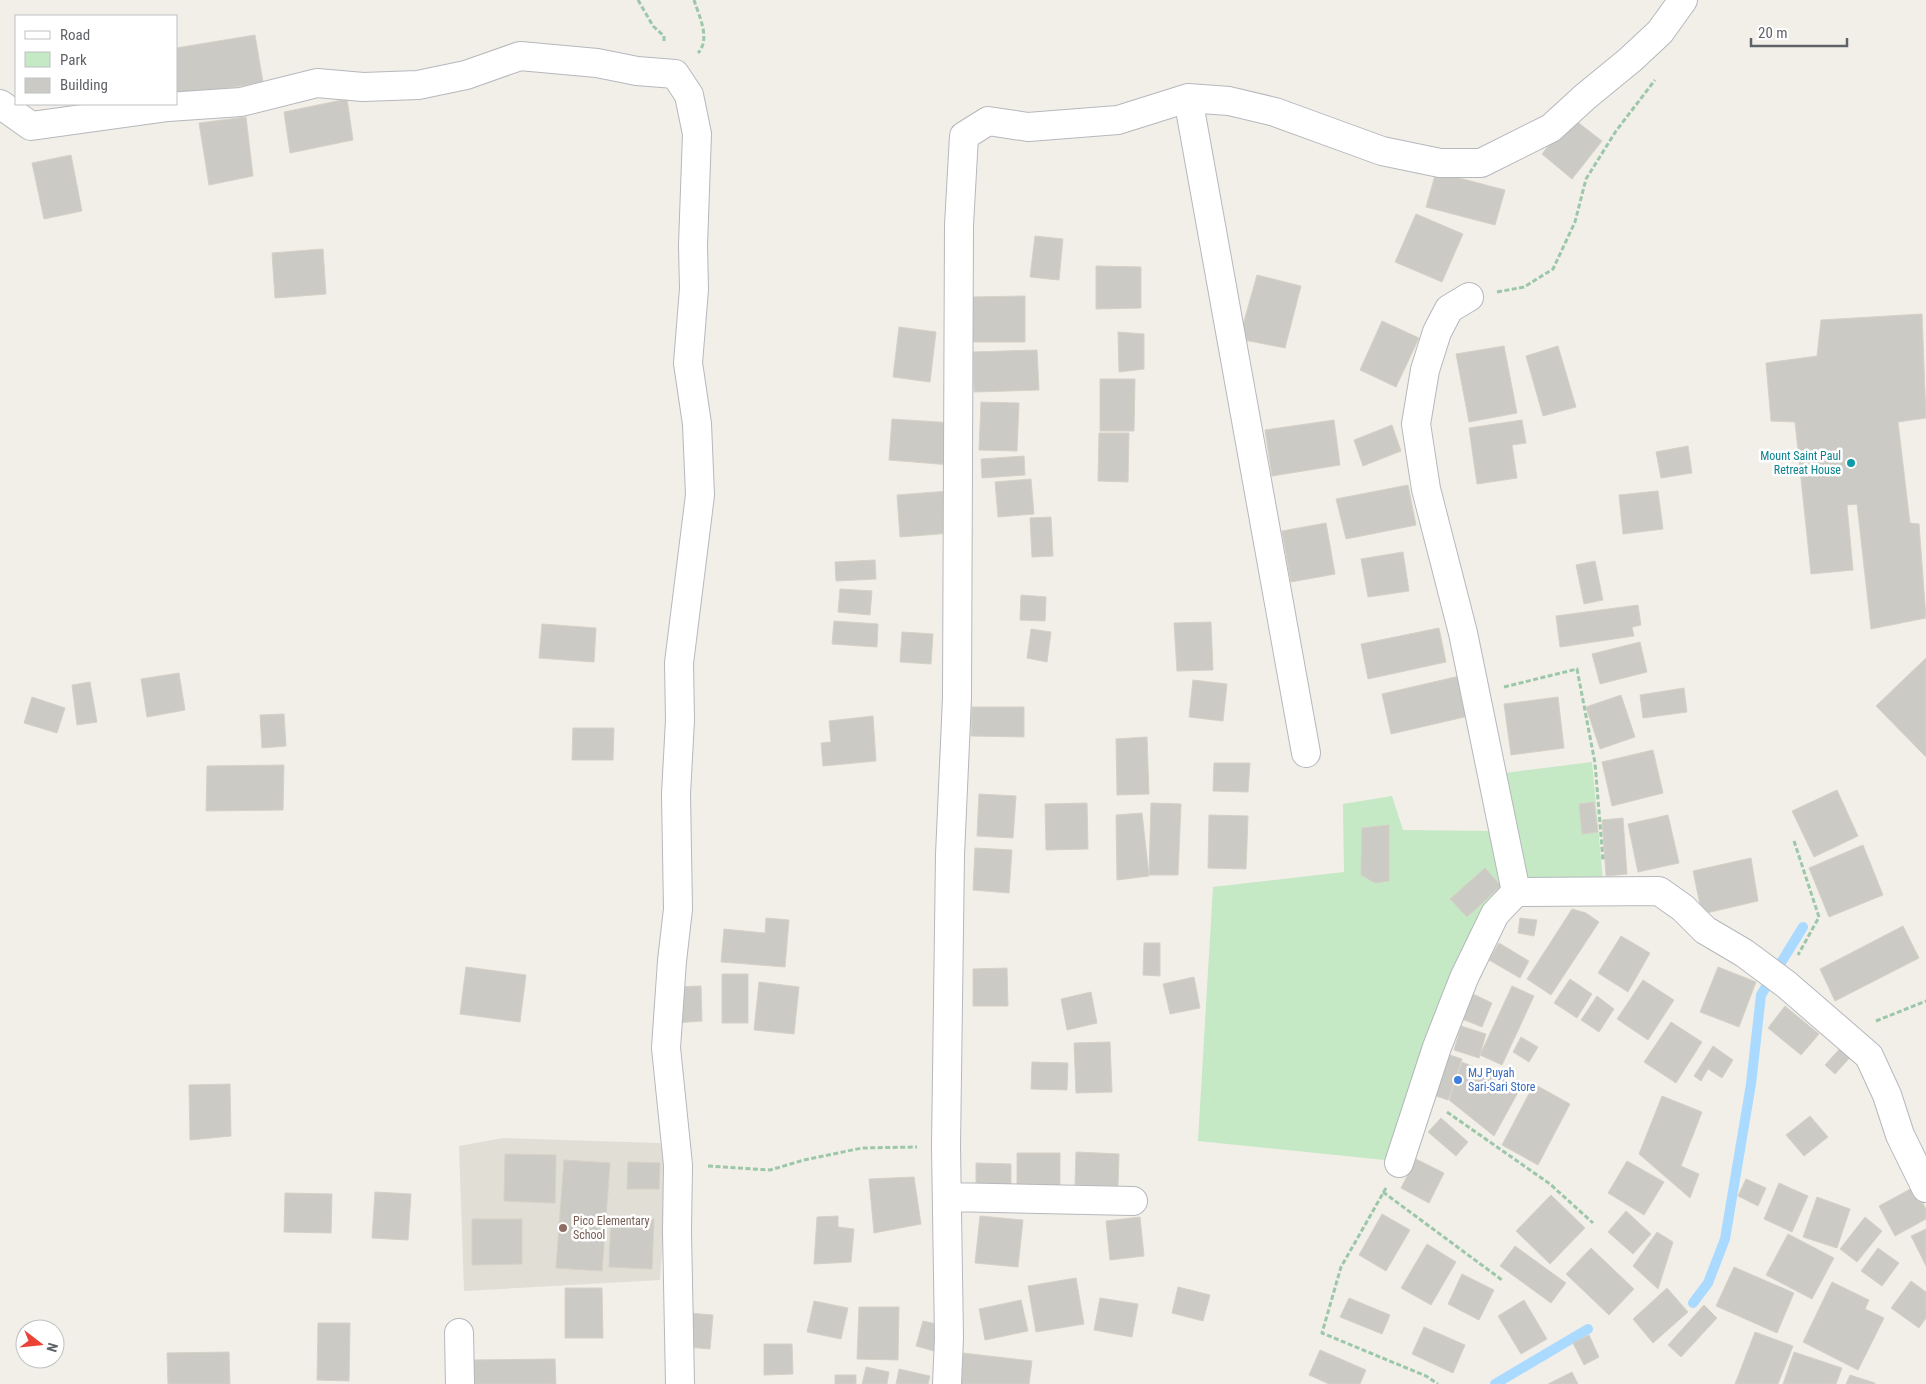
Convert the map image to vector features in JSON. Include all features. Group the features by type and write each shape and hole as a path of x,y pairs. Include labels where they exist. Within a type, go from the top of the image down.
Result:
{"street":[{"path":"947,1384 949,1338 946,1147 950,855 957,698 959,225 964,136 988,121 1028,127 1118,120 1188,98 1229,101 1275,112 1382,152 1440,163 1481,163 1551,128 1660,32 1682,0"},
{"path":"0,104 32,126 168,107 241,102 317,83 364,87 418,85 466,75 520,56 597,62 637,71 676,74 689,95 697,134 693,245 694,288 688,363 697,424 700,495 679,663 680,720 676,794 678,909 672,961 666,1048 678,1165 677,1231 680,1384"},
{"path":"1188,98 1306,753"},
{"path":"1470,297 1449,309 1437,332 1424,370 1416,424 1426,489 1463,633 1516,892"},
{"path":"1400,1163 1436,1047 1464,978 1495,914 1516,892 1659,891 1683,908 1705,930 1760,965 1785,984 1869,1056 1887,1095 1900,1135 1926,1188"},
{"path":"947,1198 1133,1201"},
{"path":"459,1333 460,1384"}],"path":[{"path":"638,0 653,26 664,36 664,54 676,74 701,50 704,31 694,0"},
{"path":"1470,297 1524,287 1553,269 1574,222 1586,179 1616,131 1655,82 1657,73"},
{"path":"1476,694 1577,669 1595,763 1605,891"},
{"path":"1785,984 1820,917 1794,841"},
{"path":"1843,1034 1926,1002"},
{"path":"1422,1095 1550,1184 1594,1223"},
{"path":"678,1165 770,1170 804,1160 862,1148 946,1147"},
{"path":"1400,1163 1341,1267 1322,1333 1426,1376 1438,1384"},
{"path":"1383,1192 1502,1280"}],"shaded area":[{"name":"Pico Elementary School","path":"503,1138 660,1143 668,1175 660,1280 464,1291 459,1146"}],"green space":[{"path":"1592,762 1603,881 1524,887 1505,773"},
{"path":"1392,796 1403,830 1489,831 1500,852 1507,891 1488,914 1385,1160 1198,1141 1213,887 1344,872 1343,804"}],"building":[{"path":"255,35 263,82 178,97 178,48"},
{"path":"347,99 353,140 290,153 284,112"},
{"path":"246,117 253,176 209,185 199,123"},
{"path":"1571,117 1602,141 1572,179 1542,154"},
{"path":"71,155 82,211 44,219 32,163"},
{"path":"1436,172 1505,190 1495,225 1426,207"},
{"path":"1416,214 1463,234 1442,282 1395,262"},
{"path":"1035,236 1063,239 1059,280 1030,277"},
{"path":"323,249 326,294 275,298 272,253"},
{"path":"1096,266 1141,267 1141,308 1096,309"},
{"path":"1257,275 1301,286 1285,348 1239,339"},
{"path":"1025,296 1025,342 970,342 971,297"},
{"name":"Mount Saint Paul Retreat House","path":"1922,314 1926,418 1898,422 1910,523 1919,524 1926,618 1871,629 1857,504 1847,505 1853,570 1811,574 1795,422 1771,421 1766,363 1817,356 1821,320"},
{"path":"1382,321 1419,338 1396,387 1360,370"},
{"path":"899,327 936,332 930,382 893,377"},
{"path":"1118,332 1144,334 1144,369 1119,372"},
{"path":"1504,346 1517,413 1469,422 1456,354"},
{"path":"1558,346 1576,407 1543,416 1526,356"},
{"path":"1037,350 1039,390 974,392 973,352"},
{"path":"1100,379 1135,379 1134,431 1100,431"},
{"path":"981,402 1019,403 1017,451 979,450"},
{"path":"892,419 954,423 951,465 889,460"},
{"path":"1334,420 1340,465 1272,476 1265,430"},
{"path":"1522,420 1526,443 1512,445 1517,478 1477,484 1469,428"},
{"path":"1392,425 1401,451 1363,466 1354,440"},
{"path":"1099,433 1129,433 1128,482 1098,481"},
{"path":"1688,446 1692,473 1661,478 1656,452"},
{"path":"1024,456 1025,475 982,478 981,459"},
{"path":"1031,479 1034,514 998,517 995,482"},
{"path":"1408,485 1416,525 1346,539 1336,499"},
{"path":"949,491 952,533 900,537 897,495"},
{"path":"1658,491 1663,529 1623,534 1619,495"},
{"path":"1051,517 1053,556 1032,557 1030,518"},
{"path":"1326,523 1335,574 1291,582 1282,531"},
{"path":"1403,552 1409,591 1368,597 1361,559"},
{"path":"875,560 876,579 836,581 835,562"},
{"path":"1595,561 1603,600 1584,604 1576,565"},
{"path":"840,589 872,591 870,615 838,612"},
{"path":"1021,595 1046,597 1045,621 1020,620"},
{"path":"1638,605 1641,625 1632,627 1634,636 1560,647 1556,616"},
{"path":"834,621 878,624 877,647 832,644"},
{"path":"1211,622 1213,670 1177,671 1174,623"},
{"path":"542,624 596,628 594,662 539,658"},
{"path":"1439,628 1446,662 1368,679 1361,644"},
{"path":"1031,629 1051,632 1047,662 1027,658"},
{"path":"902,632 933,634 931,664 900,662"},
{"path":"1640,642 1647,672 1600,684 1592,654"},
{"path":"1926,658 1926,757 1876,706"},
{"path":"179,673 185,710 147,717 141,679"},
{"path":"1464,675 1473,715 1391,734 1382,694"},
{"path":"1193,680 1227,684 1223,721 1189,717"},
{"path":"90,682 97,722 77,725 72,685"},
{"path":"1684,688 1687,712 1643,718 1640,695"},
{"path":"1621,695 1635,737 1600,749 1586,707"},
{"path":"32,697 65,708 57,733 24,723"},
{"path":"1558,697 1564,748 1511,755 1504,704"},
{"path":"972,707 1024,707 1024,737 971,736"},
{"path":"284,714 286,746 262,748 260,715"},
{"path":"873,716 876,761 823,766 821,743 831,742 829,721"},
{"path":"573,728 614,728 613,760 572,760"},
{"path":"1147,737 1149,794 1117,795 1116,739"},
{"path":"1653,750 1663,793 1612,806 1602,762"},
{"path":"1214,763 1250,763 1248,792 1213,791"},
{"path":"284,765 283,810 206,811 207,766"},
{"path":"1837,790 1858,836 1814,857 1792,811"},
{"path":"979,794 1016,796 1013,838 977,836"},
{"path":"1594,802 1598,832 1582,834 1579,804"},
{"path":"1087,803 1088,849 1046,850 1045,804"},
{"path":"1151,803 1181,804 1178,875 1149,875"},
{"path":"1142,813 1149,876 1117,880 1116,815"},
{"path":"1209,815 1248,816 1246,869 1208,868"},
{"path":"1668,815 1679,863 1638,872 1628,824"},
{"path":"1623,818 1627,874 1606,876 1602,820"},
{"path":"1389,825 1389,881 1375,883 1361,875 1362,828"},
{"path":"1863,845 1883,895 1829,917 1809,868"},
{"path":"975,848 1012,850 1009,893 973,890"},
{"path":"1751,858 1758,901 1702,914 1693,871"},
{"path":"1485,868 1501,886 1467,917 1450,899"},
{"path":"1572,909 1586,913 1599,922 1551,995 1527,979"},
{"path":"766,918 789,920 785,967 721,962 724,929 765,933"},
{"path":"1520,918 1537,920 1534,936 1518,933"},
{"path":"1903,926 1919,958 1835,1001 1820,969"},
{"path":"1621,936 1650,953 1628,992 1598,973"},
{"path":"1144,943 1160,943 1160,976 1143,975"},
{"path":"1499,943 1529,961 1520,978 1489,960"},
{"path":"466,967 526,975 520,1022 460,1014"},
{"path":"1718,967 1756,982 1739,1027 1700,1012"},
{"path":"1007,968 1008,1006 973,1006 973,969"},
{"path":"722,974 748,974 748,1023 722,1023"},
{"path":"1194,977 1200,1008 1170,1014 1163,984"},
{"path":"1570,979 1592,994 1577,1018 1554,1003"},
{"path":"1643,980 1674,1000 1648,1040 1617,1019"},
{"path":"759,982 799,987 794,1034 754,1030"},
{"path":"701,986 702,1021 675,1023 673,987"},
{"path":"1512,986 1534,996 1502,1065 1480,1055"},
{"path":"1091,992 1097,1023 1067,1030 1061,999"},
{"path":"1473,994 1492,1003 1482,1027 1462,1019"},
{"path":"1597,996 1614,1009 1599,1032 1581,1020"},
{"path":"1785,1006 1819,1034 1801,1055 1768,1028"},
{"path":"1671,1022 1702,1042 1676,1083 1644,1062"},
{"path":"1461,1026 1486,1034 1479,1058 1454,1050"},
{"path":"1521,1037 1538,1047 1529,1062 1513,1052"},
{"path":"1110,1042 1112,1092 1076,1093 1074,1043"},
{"path":"1844,1044 1854,1053 1835,1074 1825,1065"},
{"path":"1713,1046 1733,1060 1722,1078 1708,1069 1701,1081 1694,1076"},
{"path":"1444,1053 1462,1059 1448,1100 1430,1094"},
{"path":"1032,1062 1068,1063 1067,1090 1031,1089"},
{"path":"1462,1062 1521,1087 1494,1136 1449,1100"},
{"path":"230,1084 231,1136 190,1140 189,1085"},
{"path":"1534,1084 1570,1104 1538,1165 1502,1145"},
{"path":"1662,1096 1702,1112 1681,1166 1699,1174 1690,1198 1639,1154"},
{"path":"1810,1116 1828,1137 1804,1156 1786,1135"},
{"path":"1441,1118 1468,1142 1456,1156 1428,1132"},
{"path":"1076,1152 1119,1154 1118,1186 1075,1185"},
{"path":"1017,1153 1060,1153 1060,1194 1017,1193"},
{"path":"505,1154 556,1155 555,1203 504,1201"},
{"path":"1416,1159 1444,1173 1429,1203 1401,1188"},
{"path":"564,1160 610,1163 602,1271 556,1268"},
{"path":"1627,1161 1664,1182 1644,1215 1608,1193"},
{"path":"628,1162 660,1163 659,1189 627,1189"},
{"path":"976,1163 1011,1164 1011,1188 976,1187"},
{"path":"914,1177 921,1224 874,1233 869,1179"},
{"path":"1746,1179 1766,1188 1758,1206 1738,1196"},
{"path":"1779,1183 1808,1196 1792,1232 1764,1219"},
{"path":"1914,1187 1926,1209 1926,1219 1895,1236 1879,1206"},
{"path":"375,1192 411,1194 408,1240 372,1238"},
{"path":"285,1193 332,1194 331,1233 284,1232"},
{"path":"1551,1195 1585,1228 1550,1264 1516,1231"},
{"path":"1817,1197 1850,1209 1837,1248 1803,1237"},
{"path":"1626,1211 1651,1234 1633,1254 1608,1232"},
{"path":"1382,1214 1410,1230 1386,1271 1359,1255"},
{"path":"838,1216 838,1227 854,1229 851,1262 814,1264 817,1217"},
{"path":"980,1216 1023,1220 1018,1267 975,1263"},
{"path":"611,1217 654,1219 652,1269 609,1267"},
{"path":"1140,1217 1144,1256 1110,1260 1106,1221"},
{"path":"1865,1217 1882,1231 1857,1262 1840,1249"},
{"path":"472,1219 522,1219 522,1264 472,1265"},
{"path":"1926,1229 1926,1266 1911,1236"},
{"path":"1657,1232 1673,1242 1658,1289 1633,1266"},
{"path":"1788,1234 1834,1258 1812,1299 1766,1275"},
{"path":"1427,1244 1456,1262 1431,1305 1401,1288"},
{"path":"1515,1246 1566,1283 1551,1303 1500,1266"},
{"path":"1591,1248 1634,1289 1609,1315 1566,1274"},
{"path":"1878,1248 1899,1263 1882,1286 1861,1271"},
{"path":"1734,1267 1794,1293 1777,1333 1716,1306"},
{"path":"1462,1274 1494,1290 1479,1320 1448,1304"},
{"path":"1076,1278 1084,1324 1036,1332 1028,1286"},
{"path":"1911,1281 1926,1292 1926,1318 1919,1328 1891,1308"},
{"path":"1832,1282 1869,1300 1865,1309 1884,1318 1858,1370 1803,1342"},
{"path":"1178,1287 1210,1295 1203,1321 1172,1313"},
{"path":"565,1288 602,1288 603,1338 565,1338"},
{"path":"1667,1288 1688,1312 1653,1343 1633,1319"},
{"path":"1100,1298 1138,1304 1132,1337 1094,1330"},
{"path":"1349,1298 1390,1315 1382,1334 1340,1317"},
{"path":"1021,1300 1028,1331 985,1340 979,1309"},
{"path":"1524,1300 1547,1339 1521,1354 1498,1316"},
{"path":"814,1301 848,1308 841,1339 807,1332"},
{"path":"1704,1305 1717,1318 1681,1357 1668,1345"},
{"path":"859,1307 899,1307 898,1360 857,1359"},
{"path":"689,1313 713,1315 710,1349 686,1347"},
{"path":"923,1321 941,1325 934,1351 916,1346"},
{"path":"318,1323 350,1323 349,1381 317,1380"},
{"path":"1424,1327 1465,1345 1453,1373 1412,1354"},
{"path":"1755,1332 1793,1346 1778,1384 1735,1384"},
{"path":"1589,1335 1599,1357 1584,1365 1573,1343"},
{"path":"764,1344 792,1344 793,1374 764,1375"},
{"path":"1320,1350 1366,1370 1360,1384 1329,1384 1309,1375"},
{"path":"229,1352 230,1384 168,1384 167,1353"},
{"path":"1794,1352 1842,1368 1836,1384 1783,1384"},
{"path":"963,1353 1032,1361 1029,1384 960,1384"},
{"path":"555,1359 556,1384 473,1384 473,1360"},
{"path":"866,1367 889,1372 887,1384 862,1384"},
{"path":"899,1369 930,1376 928,1384 896,1384"},
{"path":"1572,1372 1578,1384 1548,1384"},
{"path":"835,1375 856,1375 856,1384 835,1384"},
{"path":"1850,1375 1875,1383 1875,1384 1846,1384"}],"waterway":[{"path":"1693,1303 1708,1283 1725,1239 1751,1084 1761,995 1803,927"},
{"path":"1495,1384 1588,1329"}],"place":[{"name":"Mount Saint Paul Retreat House","path":"1851,463"},
{"name":"MJ Puyah Sari-Sari Store","path":"1458,1080"},
{"name":"Pico Elementary School","path":"563,1228"}]}
